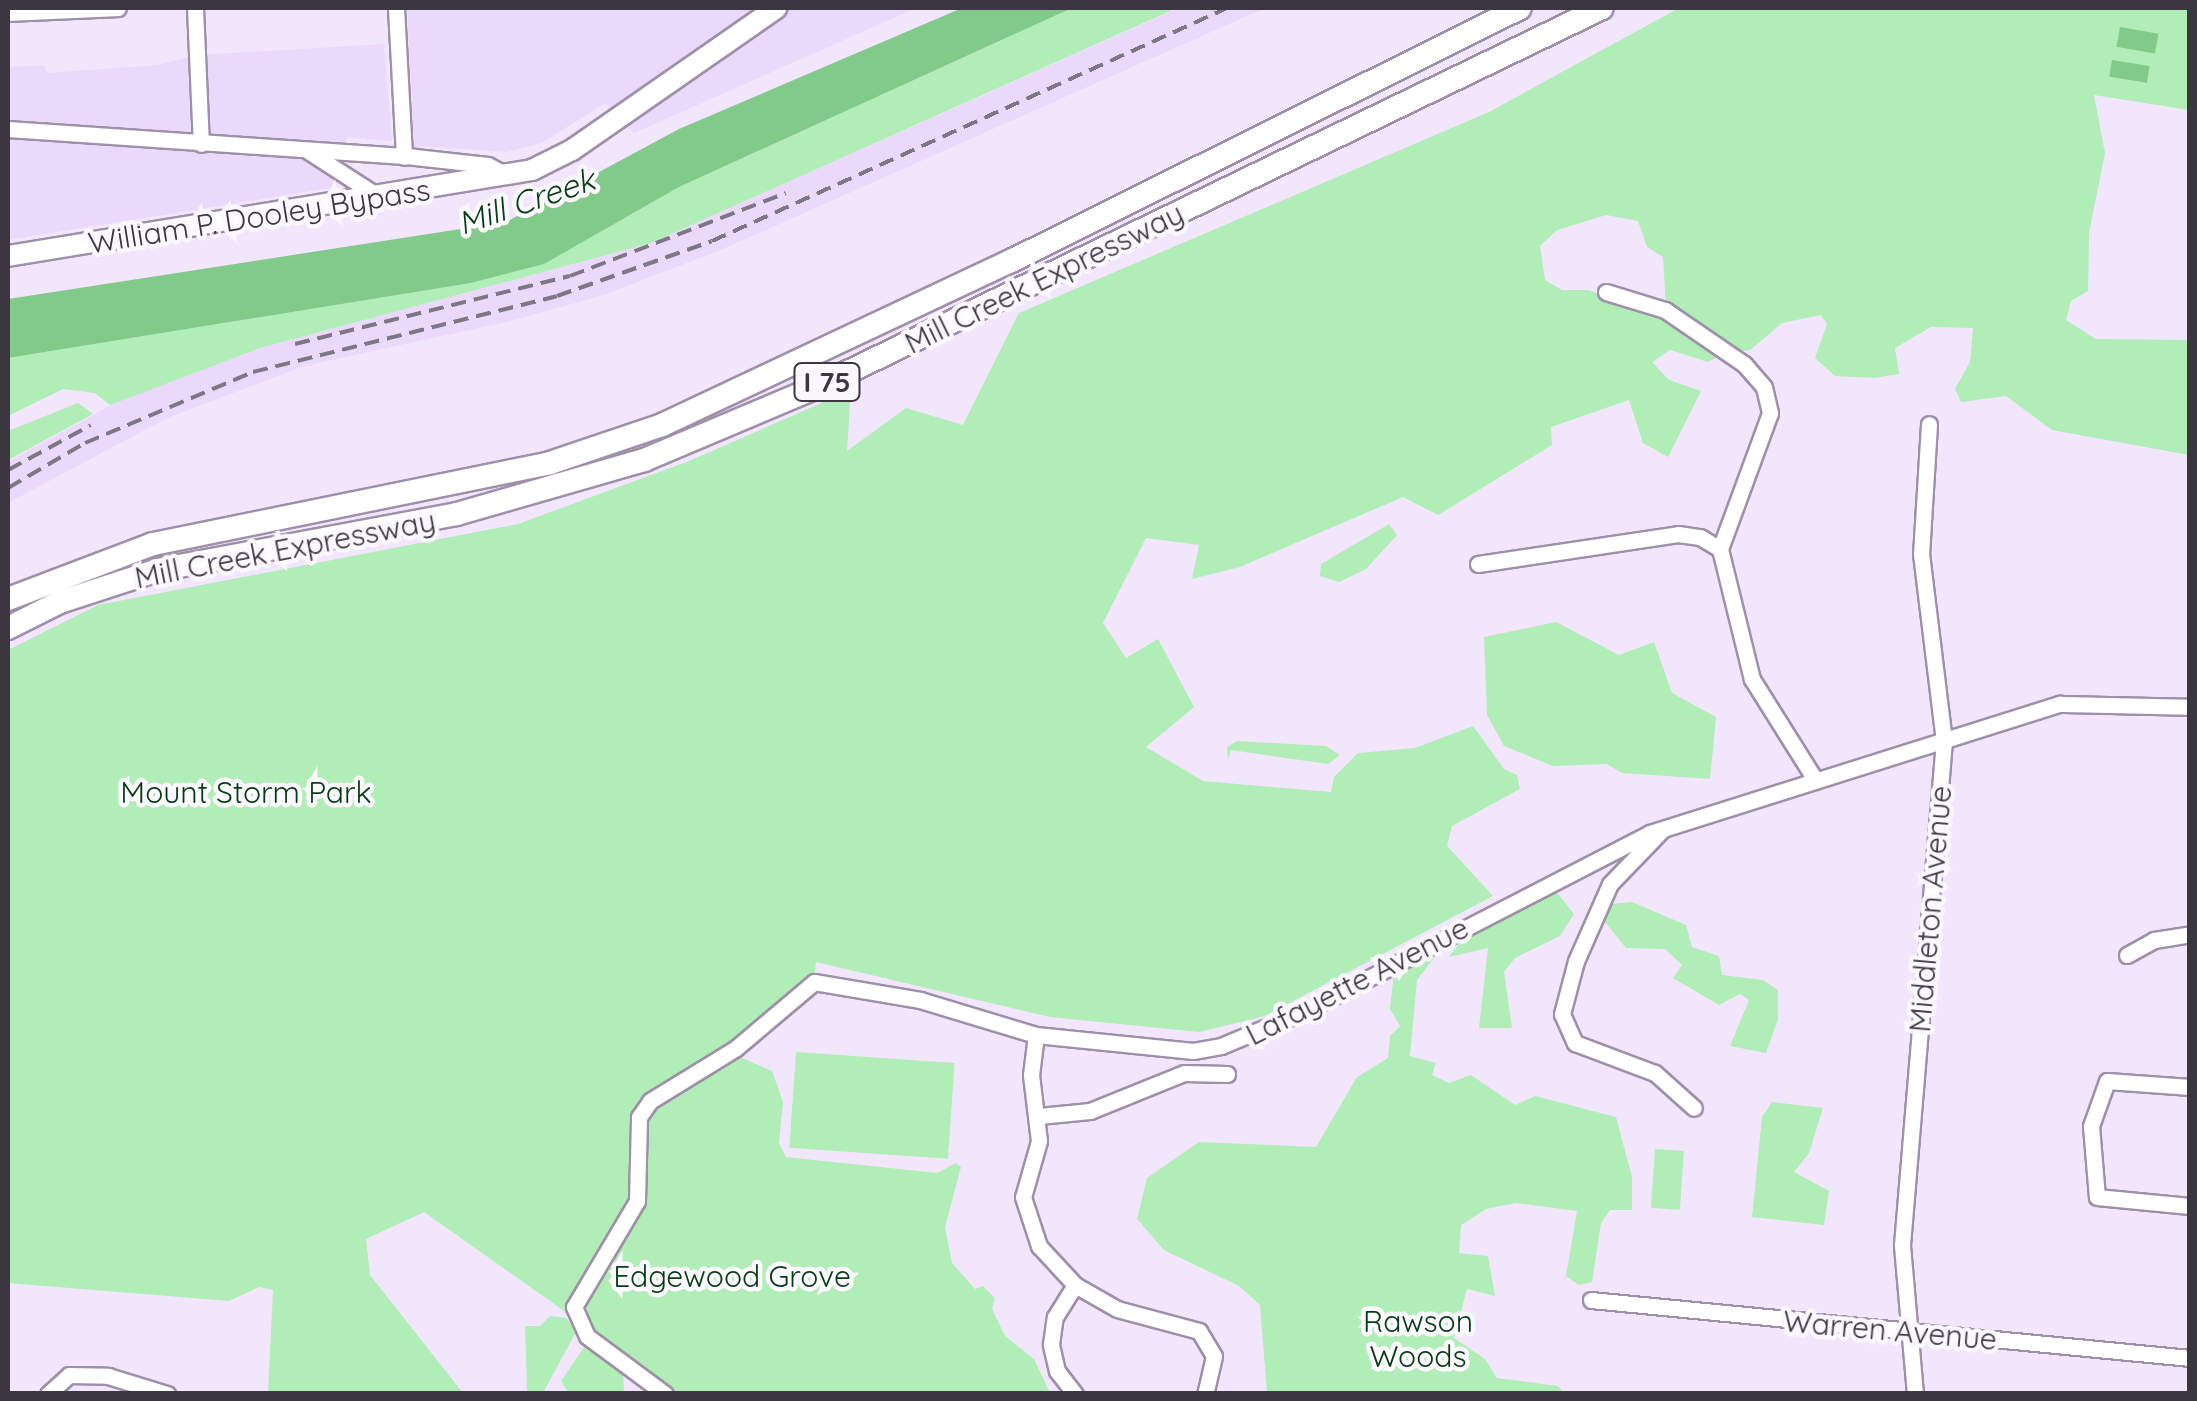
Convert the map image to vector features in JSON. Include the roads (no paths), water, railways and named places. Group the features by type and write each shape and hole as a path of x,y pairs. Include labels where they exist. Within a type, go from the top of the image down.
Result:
{"highway":[{"name":"Mill Creek Expressway","path":"8,599 153,544 532,467 662,424 886,322 1520,8"},
{"name":"Mill Creek Expressway","path":"8,628 60,602 158,570 458,514 644,460 819,386 1602,8"}],"main road":[{"name":"William P. Dooley Bypass","path":"8,256 510,176 572,150 776,8"}],"street":[{"path":"8,13 118,8"},
{"path":"195,8 201,144"},
{"path":"396,8 404,156"},
{"path":"8,129 404,156 488,164 510,176"},
{"path":"308,151 380,198"},
{"path":"1606,292 1665,310 1744,364 1770,401 1758,450 1720,549 1752,679 1816,781"},
{"name":"Middleton Avenue","path":"1915,1394 1902,1245 1944,741 1921,555 1929,424"},
{"path":"1478,564 1678,534 1700,537 1720,549"},
{"name":"Lafayette Avenue","path":"665,1394 587,1336 574,1307 637,1202 642,1172 636,1127 650,1101 736,1048 814,982 920,1000 1036,1035 1194,1050 1256,1036 1664,828 2076,702 2190,706"},
{"path":"1664,828 1610,884 1576,961 1562,1014 1575,1044 1655,1074 1694,1108"},
{"path":"2127,955 2154,940 2190,934"},
{"path":"1036,1035 1031,1075 1040,1116 1039,1141 1024,1183 1025,1209 1047,1258 1075,1285 1118,1309 1198,1331 1214,1356 1205,1394"},
{"path":"1040,1116 1090,1111 1184,1073 1227,1074"},
{"path":"2190,1087 2106,1081 2092,1126 2096,1197 2190,1206"},
{"path":"1074,1394 1057,1371 1051,1344 1055,1317 1075,1285"},
{"name":"Warren Avenue","path":"1591,1300 2190,1358"},
{"path":"48,1394 69,1375 108,1376 166,1394"}],"railway":[{"path":"8,488 85,443 253,372 557,296 712,241 1227,8"},
{"path":"295,344 570,276 786,193"},
{"path":"8,470 91,425"}],"water label":[{"name":"Mill Creek","path":"526,201"}],"park label":[{"name":"Mount Storm Park","path":"246,792"},
{"name":"Edgewood Grove","path":"732,1276"},
{"name":"Rawson Woods","path":"1418,1338"}]}
